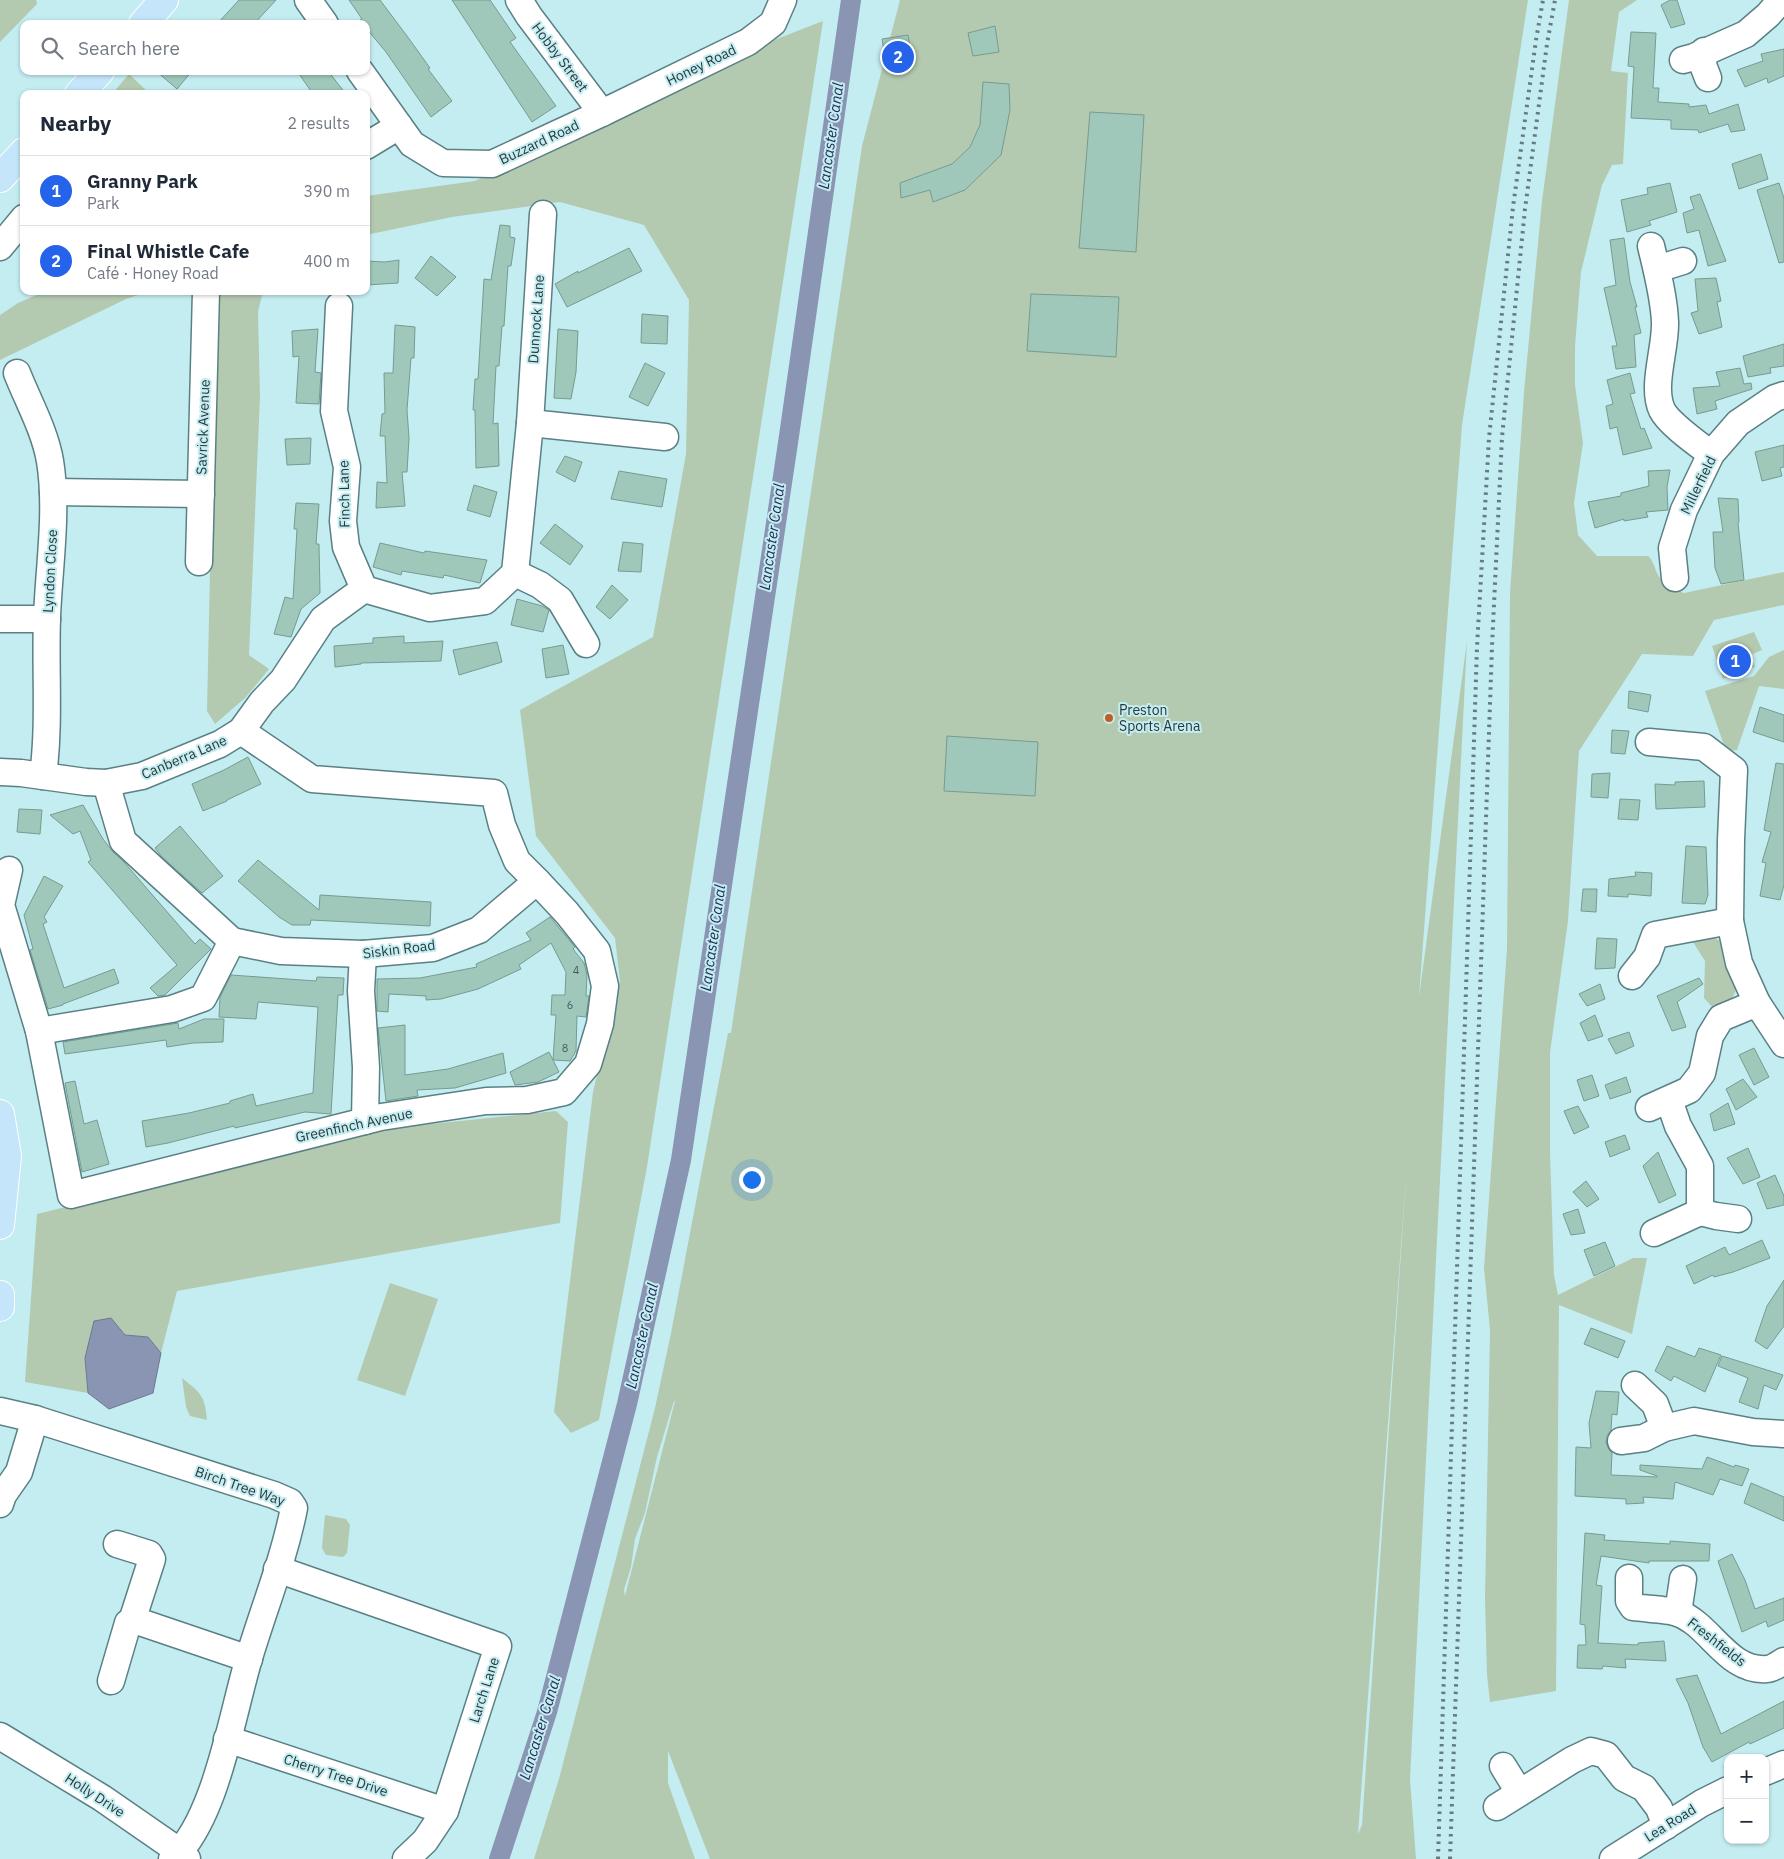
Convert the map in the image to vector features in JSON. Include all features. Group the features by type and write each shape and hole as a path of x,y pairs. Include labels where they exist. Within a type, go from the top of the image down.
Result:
{"main road":[{"path":"146,20 164,0"},
{"path":"83,90 96,75"},
{"path":"0,178 20,156"},
{"path":"0,1114 7,1156 0,1225"},
{"path":"0,1295 0,1307"}],"street":[{"path":"308,0 322,20"},
{"name":"Hobby Street","path":"519,0 602,113"},
{"name":"Honey Road","path":"602,113 748,42 774,24 783,0"},
{"path":"1708,78 1704,65 1694,56 1746,34 1768,15 1780,0"},
{"name":"Buzzard Road","path":"363,75 412,144 443,163 492,164 602,113"},
{"path":"370,144 399,126"},
{"name":"Dunnock Lane","path":"515,573 530,423 543,214"},
{"path":"0,248 20,223"},
{"path":"1683,261 1654,257 1665,322 1663,353 1657,387 1662,410 1682,432 1711,454"},
{"name":"Savrick Avenue","path":"199,562 206,295"},
{"name":"Finch Lane","path":"339,306 334,411 347,467 343,521 346,547 364,589"},
{"name":"Lyndon Close","path":"16,373 41,429 50,460 54,492 47,619 47,732 43,776"},
{"name":"Millerfield","path":"1675,578 1672,548 1684,510 1711,454 1738,423 1775,398 1784,395"},
{"path":"530,423 665,437"},
{"path":"54,492 201,494"},
{"path":"364,589 430,608 484,601 515,573 540,585 560,600 586,644"},
{"name":"Canberra Lane","path":"0,772 106,783 142,776 220,744 241,731 262,702 284,680 324,619 364,589"},
{"path":"0,619 47,619"},
{"path":"241,731 312,779 494,793 502,825 517,861 537,881"},
{"path":"1649,742 1704,747 1734,770 1730,921 1739,963 1757,1003 1784,1044"},
{"path":"39,1031 172,1009 202,998 232,942 123,842 106,783"},
{"name":"Greenfinch Avenue","path":"8,870 1,905 39,1031 71,1195 380,1117 486,1101 527,1100 564,1092 588,1064 600,1024 605,986 597,951 567,913 537,881"},
{"name":"Siskin Road","path":"232,942 281,951 362,954 433,948 479,930 537,881"},
{"path":"1632,976 1648,957 1646,931 1730,921"},
{"path":"362,954 361,992 366,1067 365,1121"},
{"path":"1700,1212 1700,1166 1678,1126 1659,1104 1689,1090 1702,1073 1710,1036 1721,1018 1757,1003"},
{"path":"1654,1233 1700,1212 1738,1219"},
{"path":"1635,1385 1654,1404 1664,1428"},
{"name":"Birch Tree Way","path":"0,1410 35,1419 274,1495 290,1502 294,1508 278,1569 249,1659 218,1776 200,1818 180,1857"},
{"path":"0,1504 3,1495 19,1472 35,1419"},
{"path":"1621,1442 1644,1438 1664,1428 1694,1421 1753,1432 1784,1433"},
{"path":"111,1681 128,1623 132,1621 152,1559 149,1554 117,1544"},
{"name":"Larch Lane","path":"278,1569 498,1646 445,1810 425,1841 406,1859"},
{"name":"Freshfields","path":"1629,1578 1629,1601 1633,1608 1678,1613 1694,1623 1734,1659 1747,1668 1768,1669 1784,1661"},
{"name":"Freshfields","path":"1678,1613 1683,1579"},
{"path":"132,1621 134,1620 249,1659"},
{"name":"Holly Drive","path":"0,1736 102,1798 180,1857"},
{"name":"Cherry Tree Drive","path":"227,1739 445,1810"},
{"path":"1496,1807 1572,1760 1591,1751 1606,1755 1624,1778 1644,1788 1659,1808 1666,1826"},
{"path":"1769,1770 1784,1764"},
{"path":"1503,1766 1519,1792"},
{"name":"Lea Road","path":"1613,1859 1702,1803 1724,1792"}],"green space":[{"path":"0,0 36,0 37,4 0,42"},
{"name":"Preston Sports Arena","path":"900,0 1528,0 1462,425 1419,997 1467,641 1410,1779 1416,1859 710,1859 668,1751 668,1783 695,1859 534,1859 559,1779 655,1408 728,1033 731,1033 862,146","holes":["1407,1164 1362,1825 1358,1834","675,1401 625,1596 624,1590 631,1567 635,1539 645,1513 657,1457"]},
{"path":"1569,0 1637,0 1619,12 1611,71 1628,73 1623,164 1612,165 1602,185 1581,272 1575,346 1575,385 1583,443 1574,503 1578,535 1597,556 1648,556 1664,582 1684,593 1784,572 1784,605 1714,620 1693,656 1642,654 1579,751 1568,921 1550,1053 1550,1152 1554,1275 1558,1295 1633,1258 1647,1258 1632,1334 1559,1305 1556,1691 1490,1702 1487,1675 1485,1599 1490,1330 1484,1268 1507,949 1510,593 1524,392 1542,201"},
{"path":"823,21 647,1167 599,1420 571,1433 554,1412 593,1092 620,981 615,938 536,836 520,710 653,637 686,454 689,300 644,225 560,202 452,217 370,234 370,195 475,181 759,46"},
{"path":"130,75 146,90 115,90"},
{"path":"37,295 138,295 0,360 0,315 18,303"},
{"path":"216,295 262,295 258,312 260,397 249,655 269,669 245,698 215,724 207,711"},
{"path":"1754,632 1762,650 1750,655 1755,667 1723,679 1712,646"},
{"path":"1784,650 1784,689 1759,686 1737,750 1726,751 1705,691 1754,676 1769,657"},
{"path":"1712,937 1723,942 1736,990 1730,1003 1716,1011 1704,998 1705,961 1691,939"},
{"path":"556,1111 568,1122 560,1223 177,1291 161,1353 148,1337 125,1335 111,1318 85,1358 88,1393 25,1382 37,1214 384,1129"},
{"path":"390,1283 438,1299 405,1396 357,1380"},
{"path":"182,1378 201,1396 205,1405 207,1420 190,1416 186,1407"},
{"path":"325,1515 346,1519 350,1525 347,1553 343,1557 326,1555 322,1548"}],"water":[{"path":"111,1318 125,1335 148,1337 161,1353 153,1393 109,1409 88,1393 85,1358 94,1321"}],"building":[{"path":"239,0 276,0 258,20 221,20"},
{"path":"349,0 380,0 452,101 431,117 386,52 370,33 370,20 360,20 362,19"},
{"path":"452,0 490,0 516,38 510,42 556,106 532,122"},
{"path":"1670,0 1677,0 1685,24 1671,28 1661,5"},
{"path":"995,26 999,52 973,56 968,33"},
{"path":"1631,32 1656,33 1653,88 1659,88 1658,102 1689,104 1689,107 1706,105 1709,114 1738,104 1745,130 1731,132 1728,124 1699,133 1698,130 1671,129 1671,120 1631,118 1634,67 1628,66"},
{"path":"908,35 913,65 887,69 882,39"},
{"path":"1784,49 1784,76 1768,83 1767,78 1745,87 1737,70 1763,61 1761,54"},
{"path":"161,75 189,75 177,89"},
{"path":"300,75 331,75 343,90 310,90"},
{"path":"983,82 1009,84 1010,110 1001,155 965,190 933,202 930,190 901,198 900,183 952,164 970,147 980,125"},
{"path":"1090,112 1144,115 1136,252 1079,248"},
{"path":"1761,154 1768,179 1739,189 1732,164"},
{"path":"1670,183 1677,212 1649,221 1651,225 1627,232 1621,200 1648,194 1647,188"},
{"path":"1779,183 1784,198 1784,262 1779,263 1757,190"},
{"path":"1700,194 1726,261 1708,266 1699,230 1687,233 1683,213 1694,209 1690,197"},
{"path":"500,225 510,226 510,237 515,238 511,266 508,266 499,366 496,366 493,424 498,423 499,466 476,468 475,410 473,410 475,379 478,379 484,279 491,280"},
{"path":"1624,238 1630,282 1637,307 1635,307 1641,333 1634,335 1636,367 1616,369 1612,346 1617,346 1604,288 1616,285 1610,240"},
{"path":"629,248 642,271 567,307 555,284 578,271 578,273"},
{"path":"431,256 456,277 437,296 415,278"},
{"path":"399,260 398,283 370,285 370,261"},
{"path":"1716,278 1721,301 1717,302 1722,327 1699,334 1691,313 1698,311 1695,279"},
{"path":"1031,294 1119,297 1116,357 1027,351"},
{"path":"642,314 668,316 667,344 641,343"},
{"path":"395,325 415,327 414,358 411,358 407,410 409,438 407,472 402,472 405,506 376,508 377,482 387,483 385,436 380,436 382,414 385,413 384,373 393,373"},
{"path":"318,329 315,372 321,373 319,404 296,403 299,356 293,357 292,331"},
{"path":"558,329 578,331 576,372 571,399 554,398"},
{"path":"1784,344 1784,366 1770,368 1771,373 1748,377 1743,356"},
{"path":"645,363 665,373 648,406 629,397"},
{"path":"1740,368 1744,384 1751,383 1752,389 1715,401 1717,409 1697,414 1693,388 1720,386 1716,372"},
{"path":"1630,373 1635,393 1630,394 1641,429 1644,428 1652,448 1623,455 1617,427 1610,429 1606,406 1613,404 1607,380"},
{"path":"311,438 310,464 287,465 285,439"},
{"path":"1784,445 1784,467 1780,468 1782,476 1762,481 1755,452"},
{"path":"565,456 582,462 575,482 556,472"},
{"path":"1670,470 1667,487 1668,510 1646,512 1648,517 1624,521 1624,519 1595,528 1588,502 1621,496 1621,493 1649,486 1648,471"},
{"path":"619,471 667,479 662,507 611,499"},
{"path":"474,485 497,492 490,517 467,510"},
{"path":"1718,498 1738,499 1738,523 1744,580 1721,584 1715,568 1713,532 1723,532"},
{"path":"296,503 319,504 316,544 319,544 320,593 301,609 291,637 274,634 285,597 293,599 297,529 294,529"},
{"path":"555,524 583,546 570,565 540,543"},
{"path":"623,542 643,544 641,572 618,571"},
{"path":"380,543 424,553 425,551 487,560 480,583 444,575 443,578 402,571 401,575 373,567"},
{"path":"612,585 628,600 610,619 596,607"},
{"path":"517,599 542,606 549,610 543,632 511,625"},
{"path":"404,636 404,643 443,641 441,661 361,663 335,667 334,646 373,643 373,638"},
{"path":"497,642 502,662 459,675 453,650"},
{"path":"563,645 569,674 546,678 542,649"},
{"path":"1629,691 1651,695 1648,712 1628,708"},
{"path":"1760,707 1784,715 1784,742 1753,732"},
{"path":"1612,730 1629,731 1625,754 1611,753"},
{"path":"947,736 1038,742 1035,796 944,791"},
{"path":"248,757 261,784 203,811 192,784"},
{"path":"1776,763 1784,764 1784,885 1780,900 1760,896 1766,863 1762,862 1771,832 1764,830"},
{"path":"1610,773 1608,798 1591,797 1592,774"},
{"path":"1704,781 1705,807 1656,809 1655,784 1675,785 1675,782"},
{"path":"1620,799 1640,800 1638,820 1618,819"},
{"path":"83,805 113,852 195,944 200,939 211,949 165,995 158,996 150,988 177,965 88,862 91,860 80,831 73,834 50,815"},
{"path":"19,809 42,810 40,834 17,832"},
{"path":"180,826 223,876 202,893 162,857 155,848"},
{"path":"1686,846 1706,847 1708,895 1705,904 1682,903"},
{"path":"258,860 319,910 320,895 431,902 430,926 311,920 310,925 292,925 279,917 238,881"},
{"path":"1635,872 1652,873 1651,896 1628,894 1628,897 1608,896 1609,879 1636,876"},
{"path":"44,876 63,886 44,917 47,922 43,924 64,988 114,969 119,983 48,1009 30,950 33,949 24,915"},
{"path":"1583,889 1597,889 1596,912 1581,911"},
{"path":"550,917 575,947 573,949 584,963 587,975 586,996 589,996 586,1017 577,1016 576,1051 570,1061 553,1060 556,1015 551,1015 552,995 565,995 566,972 551,943 519,965 521,969 478,989 441,999 426,1000 426,996 389,994 388,1012 377,1011 377,979 420,978 477,967 476,964 531,940 526,933"},
{"path":"1597,938 1617,939 1615,968 1595,969"},
{"path":"231,975 316,981 317,977 344,978 343,995 338,995 331,1114 305,1112 235,1128 234,1126 146,1147 142,1121 189,1113 230,1103 230,1101 253,1094 256,1106 313,1093 318,1007 258,1002 256,1019 219,1017 220,997"},
{"path":"1699,978 1703,984 1677,1002 1686,1027 1672,1031 1657,996"},
{"path":"1600,984 1605,999 1587,1006 1579,994"},
{"path":"1595,1015 1603,1036 1588,1041 1580,1023"},
{"path":"204,1019 224,1019 223,1042 193,1043 167,1047 166,1040 65,1054 63,1042 178,1023 179,1029"},
{"path":"405,1025 405,1075 448,1069 503,1053 506,1073 455,1088 417,1090 418,1096 386,1101 378,1028"},
{"path":"1629,1032 1634,1046 1616,1054 1608,1039"},
{"path":"1754,1048 1769,1077 1754,1085 1739,1055"},
{"path":"549,1052 559,1072 538,1082 515,1085 510,1072"},
{"path":"1592,1075 1599,1096 1584,1101 1577,1080"},
{"path":"1626,1077 1631,1092 1610,1099 1605,1085"},
{"path":"1743,1079 1757,1097 1736,1110 1726,1089"},
{"path":"75,1081 84,1124 97,1120 109,1164 82,1172 65,1083"},
{"path":"1728,1103 1735,1124 1714,1131 1710,1114"},
{"path":"1578,1106 1589,1127 1574,1134 1564,1111"},
{"path":"1625,1135 1630,1149 1610,1157 1605,1142"},
{"path":"1748,1148 1760,1177 1743,1184 1727,1158"},
{"path":"1658,1152 1676,1195 1659,1203 1643,1166"},
{"path":"1775,1175 1784,1196 1784,1205 1767,1209 1757,1183"},
{"path":"1586,1181 1599,1199 1587,1207 1573,1192"},
{"path":"1578,1209 1585,1233 1571,1235 1563,1214"},
{"path":"1762,1240 1770,1258 1733,1272 1714,1277 1713,1275 1694,1284 1686,1266 1725,1247 1729,1255"},
{"path":"1605,1242 1615,1266 1594,1276 1584,1250"},
{"path":"1784,1280 1784,1326 1767,1349 1755,1341 1767,1306"},
{"path":"1591,1328 1625,1341 1618,1358 1584,1344"},
{"path":"1667,1346 1695,1357 1699,1348 1721,1355 1705,1392 1674,1376 1671,1381 1655,1371"},
{"path":"1722,1356 1783,1375 1776,1390 1764,1385 1758,1409 1739,1402 1748,1378 1718,1366"},
{"path":"1596,1391 1619,1392 1617,1415 1612,1414 1611,1430 1606,1442 1612,1453 1611,1475 1657,1477 1640,1470 1640,1465 1702,1469 1707,1457 1734,1467 1735,1465 1749,1469 1742,1486 1720,1479 1713,1495 1675,1482 1673,1499 1643,1497 1644,1503 1626,1504 1626,1499 1575,1496 1576,1447 1591,1448 1589,1423"},
{"path":"1751,1483 1784,1497 1784,1521 1744,1503"},
{"path":"1585,1533 1605,1535 1604,1540 1670,1544 1670,1541 1710,1544 1709,1561 1649,1561 1649,1563 1601,1556 1596,1585 1602,1586 1598,1643 1638,1645 1638,1643 1664,1641 1666,1661 1625,1659 1626,1668 1603,1666 1602,1669 1577,1668 1578,1645 1586,1645 1585,1625 1580,1624"},
{"path":"1732,1554 1745,1580 1755,1609 1784,1598 1784,1620 1768,1627 1766,1621 1742,1632 1718,1561"},
{"path":"1697,1675 1721,1734 1784,1701 1784,1728 1750,1744 1749,1742 1712,1762 1703,1747 1688,1703 1676,1679"}],"waterway":[{"name":"Lancaster Canal","path":"499,1859 547,1712 627,1404 681,1160 789,436 851,0"}],"railway":[{"path":"1438,1859 1477,647 1489,438 1513,207 1543,0"},
{"path":"1450,1859 1492,646 1502,437 1525,209 1547,44 1555,0"}],"place":[{"name":"Final Whistle Cafe","path":"898,57"},
{"name":"Granny Park","path":"1735,661"},
{"name":"Preston Sports Arena","path":"1109,718"}]}
